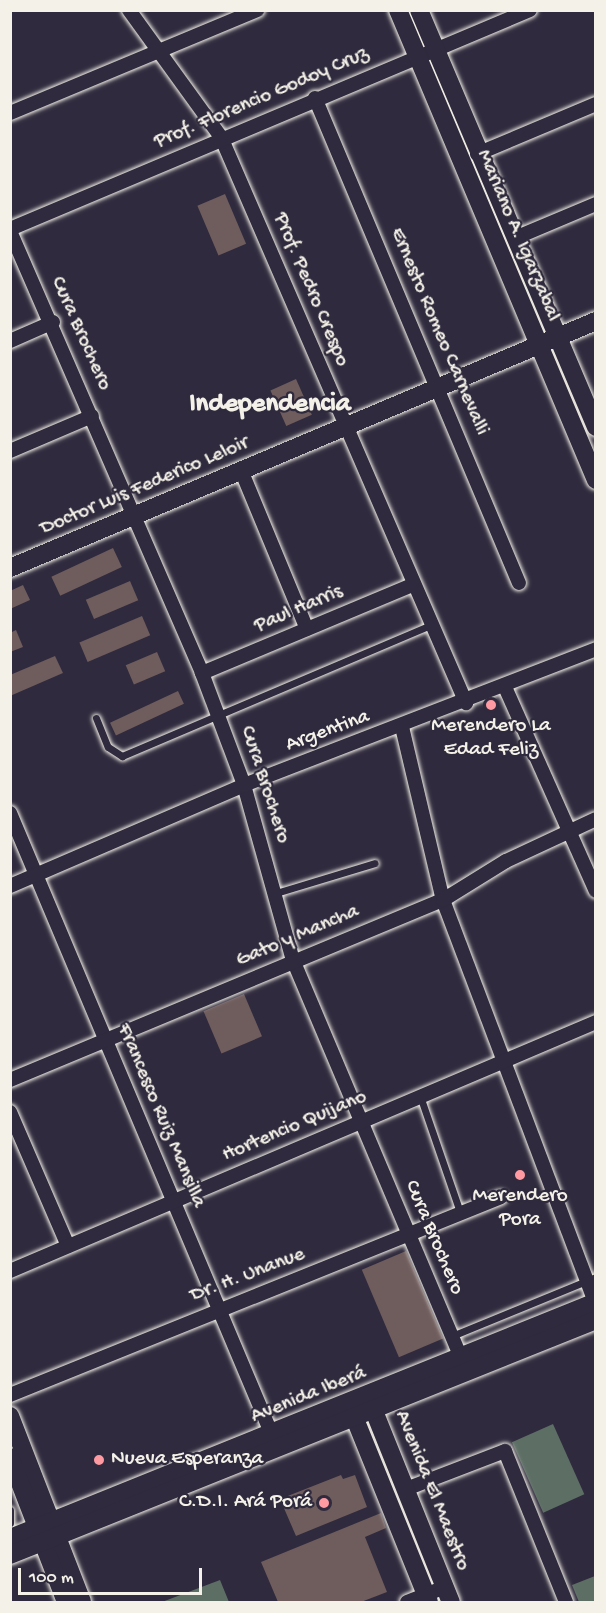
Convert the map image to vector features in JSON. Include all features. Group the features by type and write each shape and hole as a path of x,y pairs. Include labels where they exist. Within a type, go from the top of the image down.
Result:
{"main road":[{"name":"Mariano A. Igarzabal","path":"398,10 596,480"},
{"name":"Mariano A. Igarzabal","path":"419,10 477,154 596,428"},
{"name":"Doctor Luis Federico Leloir","path":"10,568 596,321"},
{"name":"Avenida Iberá","path":"48,1532 353,1412 461,1358 595,1302"},
{"name":"Avenida Iberá","path":"371,1404 596,1320"},
{"name":"Avenida El Maestro","path":"371,1404 448,1595"},
{"name":"Avenida Iberá","path":"48,1532 272,1435 353,1412"},
{"name":"Avenida El Maestro","path":"353,1412 428,1598"},
{"path":"10,1416 48,1532 66,1602"},
{"path":"10,1457 82,1602"},
{"path":"10,1538 48,1532"},
{"path":"10,1555 48,1532"}],"street":[{"name":"Prof. Pedro Crespo","path":"129,10 221,137 412,585 466,703"},
{"path":"10,113 257,10"},
{"name":"Prof. Florencio Godoy Cruz","path":"10,230 221,137 527,11"},
{"name":"Ernesto Romeo Carnevalli","path":"315,98 440,387 519,583"},
{"path":"477,154 596,104"},
{"path":"515,238 596,204"},
{"name":"Cura Brochero","path":"10,230 54,322 202,673 244,785 293,960 461,1358"},
{"path":"10,341 54,322"},
{"path":"10,451 92,416"},
{"path":"241,470 307,629"},
{"name":"Paul Harris","path":"202,673 412,585"},
{"name":"Argentina","path":"10,886 244,785 466,703 596,649"},
{"path":"505,687 596,891"},
{"path":"402,727 443,900 503,1061 591,1279 595,1302"},
{"name":"Francesco Ruiz Mansilla","path":"10,813 272,1435"},
{"name":"Gato y Mancha","path":"10,1080 106,1042 293,960 443,900 569,830 596,819"},
{"name":"Hortencio Quijano","path":"10,1271 596,1022"},
{"path":"10,1112 69,1246"},
{"name":"Dr. H. Unanue","path":"10,1395 410,1236 501,1197"},
{"path":"406,1489 505,1451 566,1602"},
{"path":"407,1602 448,1595"}],"lane":[{"path":"96,718 108,747 122,756 430,625"},
{"path":"276,894 375,863"},
{"path":"420,1096 460,1215"},
{"path":"452,1336 591,1279"},
{"path":"10,1510 10,1523"}],"green space":[{"path":"553,1424 584,1494 543,1513 512,1442"},
{"path":"595,1576 595,1602 579,1602 572,1585"},
{"path":"220,1580 229,1602 162,1602"}],"building":[{"path":"225,194 246,244 218,255 197,206"},
{"path":"296,379 312,415 286,426 270,390"},
{"path":"113,548 122,567 60,596 51,577"},
{"path":"130,581 138,600 94,619 86,600"},
{"path":"23,585 30,600 10,609 10,591"},
{"path":"142,616 150,635 88,662 79,643"},
{"path":"16,630 23,647 10,652 10,633"},
{"path":"157,652 165,671 134,685 126,665"},
{"path":"55,656 63,673 10,696 10,675"},
{"path":"178,691 184,704 116,735 110,723"},
{"path":"244,994 262,1036 221,1054 203,1011"},
{"path":"406,1251 443,1338 399,1357 362,1270"},
{"name":"C.D.I. Ará Porá","path":"341,1475 343,1479 355,1475 367,1507 296,1536 280,1499"},
{"path":"381,1513 386,1528 365,1537 387,1592 361,1602 278,1602 261,1562"}],"place":[{"name":"Merendero La Edad Feliz","path":"491,705"},
{"name":"Merendero Pora","path":"520,1175"},
{"name":"Nueva Esperanza","path":"99,1460"},
{"name":"C.D.I. Ará Porá","path":"324,1503"}],"district":[{"name":"Independencia","path":"270,406"}]}
